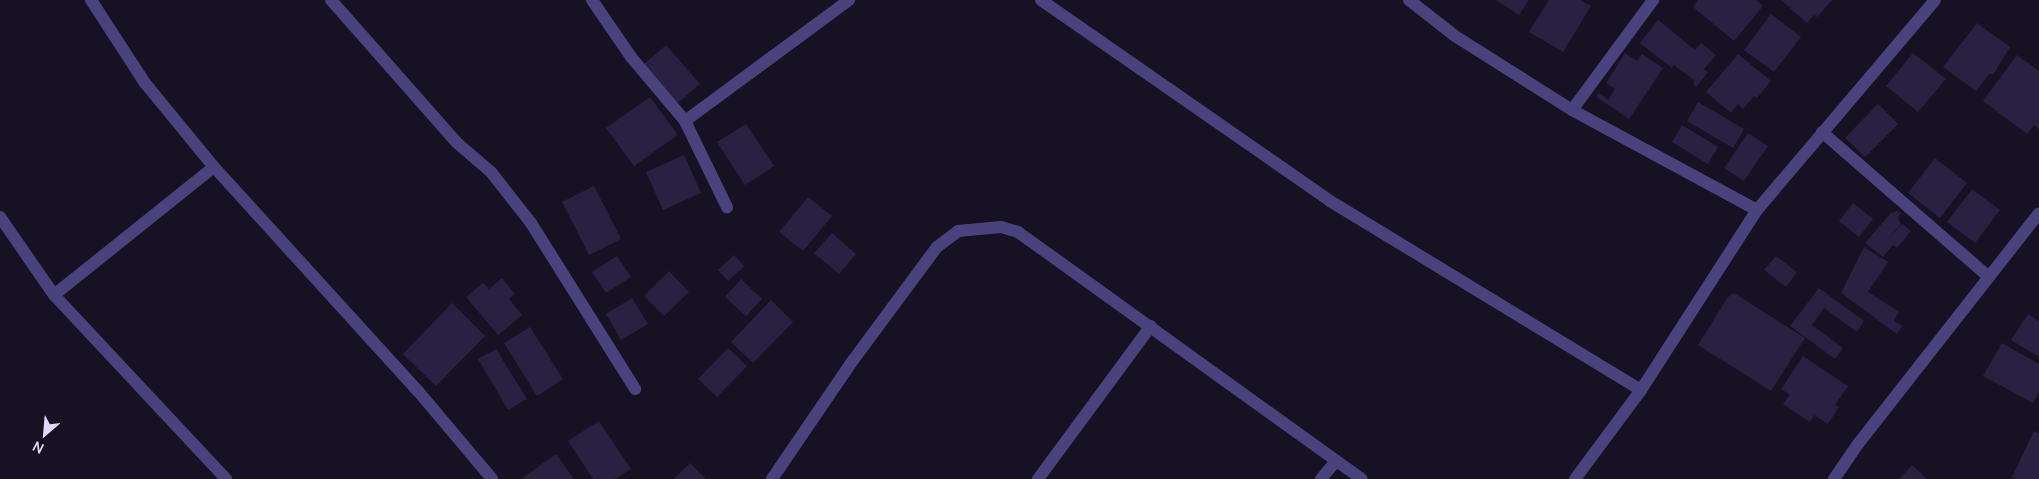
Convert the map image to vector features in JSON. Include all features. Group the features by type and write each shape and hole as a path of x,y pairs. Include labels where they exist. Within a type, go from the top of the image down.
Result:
{"street":[{"path":"91,0 145,84 214,167 418,391 492,479"},
{"path":"331,0 456,142 492,172 531,222 634,389"},
{"path":"592,0 631,57 685,121 727,207"},
{"path":"685,121 849,0"},
{"path":"1041,0 1330,201 1641,390"},
{"path":"1409,0 1455,36 1572,110 1757,210"},
{"path":"1572,110 1653,0"},
{"path":"1575,479 1641,390 1757,210 1935,0"},
{"path":"1822,132 1989,276"},
{"path":"54,295 214,167"},
{"path":"1834,479 1858,444 2039,213"},
{"path":"0,217 54,295 226,479"},
{"path":"772,479 893,306 937,247 958,231 1001,227 1018,232 1362,479"},
{"path":"1038,479 1151,326"},
{"path":"1321,479 1336,461"}],"building":[{"path":"1496,0 1529,0 1519,15"},
{"path":"1549,0 1580,0 1591,6 1563,52 1529,32"},
{"path":"1698,0 1756,0 1763,6 1734,41 1693,7"},
{"path":"1781,0 1832,0 1817,17 1814,15 1807,23"},
{"path":"1771,14 1801,37 1774,72 1744,50"},
{"path":"1658,20 1695,50 1701,43 1716,55 1704,69 1708,72 1696,87 1693,84 1695,81 1674,65 1672,68 1640,43"},
{"path":"1977,23 2010,47 1993,75 1990,73 1976,91 1943,67"},
{"path":"666,45 700,84 678,103 644,64"},
{"path":"1625,53 1637,61 1642,54 1663,68 1629,119 1596,97 1598,93 1608,100 1615,89 1606,83"},
{"path":"1913,53 1946,79 1918,112 1886,86"},
{"path":"1738,54 1771,81 1757,98 1754,96 1743,109 1738,104 1731,113 1706,92"},
{"path":"2017,55 2039,71 2039,129 2034,125 2027,134 1983,101"},
{"path":"650,97 678,135 634,166 606,128"},
{"path":"1698,102 1744,129 1733,148 1687,121"},
{"path":"1878,104 1898,124 1865,157 1845,138"},
{"path":"746,124 774,166 745,185 717,142"},
{"path":"1682,125 1718,147 1708,164 1672,142"},
{"path":"1748,133 1768,146 1744,181 1724,168"},
{"path":"684,155 701,193 663,210 646,172"},
{"path":"1935,158 1967,183 1940,218 1908,193"},
{"path":"594,186 621,239 589,255 562,202"},
{"path":"1972,189 2000,210 1975,243 1947,222"},
{"path":"808,197 832,216 803,251 779,232"},
{"path":"1853,203 1873,219 1859,237 1839,221"},
{"path":"1897,211 1901,213 1898,218 1901,224 1886,241 1902,224 1911,231 1897,248 1893,245 1883,257 1865,243 1890,214"},
{"path":"832,233 856,254 839,274 814,253"},
{"path":"1864,247 1888,262 1868,292 1899,312 1894,321 1902,326 1897,334 1841,293"},
{"path":"734,255 744,266 728,281 718,270"},
{"path":"617,256 631,277 606,293 592,272"},
{"path":"1776,256 1797,272 1786,287 1764,270"},
{"path":"669,271 689,292 664,316 644,296"},
{"path":"502,278 515,294 509,299 522,315 498,335 466,297 483,283 489,289"},
{"path":"741,279 762,299 746,316 725,297"},
{"path":"1819,288 1864,321 1857,332 1824,308 1812,325 1843,348 1835,359 1790,326"},
{"path":"1734,293 1805,338 1771,391 1698,345 1728,297"},
{"path":"632,298 648,324 621,340 606,314"},
{"path":"771,300 793,322 753,363 731,342"},
{"path":"452,303 485,336 436,386 403,354"},
{"path":"2028,314 2039,321 2039,357 2011,340"},
{"path":"530,327 563,379 537,396 504,343"},
{"path":"2002,343 2039,364 2039,392 2033,403 1983,376"},
{"path":"728,348 747,366 717,397 698,379"},
{"path":"496,349 527,399 508,410 478,359"},
{"path":"1803,356 1848,386 1835,405 1839,407 1828,424 1814,415 1810,422 1783,404 1790,395 1781,389"},
{"path":"599,421 631,469 615,479 593,479 568,441"},
{"path":"2034,431 2039,433 2039,479 2016,479 2012,477"},
{"path":"556,454 574,479 521,479"},
{"path":"690,463 706,479 674,479"},
{"path":"1912,465 1927,479 1899,479"}]}
